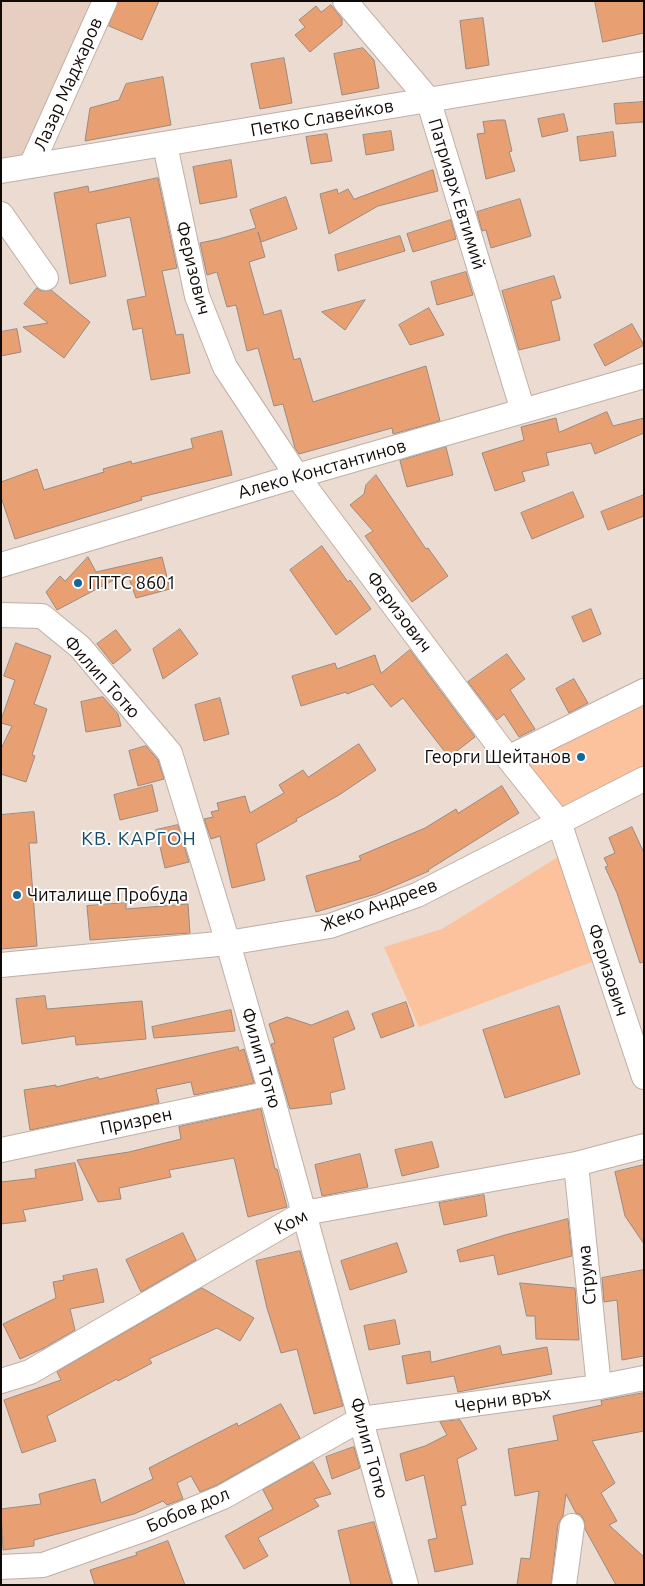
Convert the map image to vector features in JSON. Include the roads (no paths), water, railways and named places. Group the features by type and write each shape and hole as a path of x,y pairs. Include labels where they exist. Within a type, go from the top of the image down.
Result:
{"street":[{"name":"Лазар Маджаров","path":"31,166 105,1"},
{"name":"Патриарх Евтимий","path":"345,1 428,99 523,412"},
{"name":"Петко Славейков","path":"1,171 644,64"},
{"name":"Феризович","path":"165,144 197,296 224,367 297,476 508,758 559,822 644,1077"},
{"path":"1,214 46,278"},
{"name":"Алеко Константинов","path":"1,565 297,476 644,376"},
{"name":"Филип Тотю","path":"1,615 42,616 80,647 170,752 271,1093 406,1585"},
{"path":"508,758 644,692"},
{"name":"Жеко Андреев","path":"1,965 228,943 330,926 408,898 644,779"},
{"name":"Призрен","path":"1,1150 271,1093"},
{"name":"Ком","path":"1,1381 30,1372 304,1213 576,1164 644,1146"},
{"name":"Струма","path":"576,1164 598,1387"},
{"name":"Черни връх","path":"361,1419 598,1387 644,1378"},
{"name":"Бобов дол","path":"1,1567 47,1575 148,1528 223,1497 361,1419"},
{"path":"564,1585 572,1526"}],"place":[{"name":"ПТТС 8601","path":"78,583"},
{"name":"Георги Шейтанов","path":"581,757"},
{"name":"Читалище Пробуда","path":"17,895"}],"district":[{"name":"КВ. КАРГОН","path":"139,839"}]}
